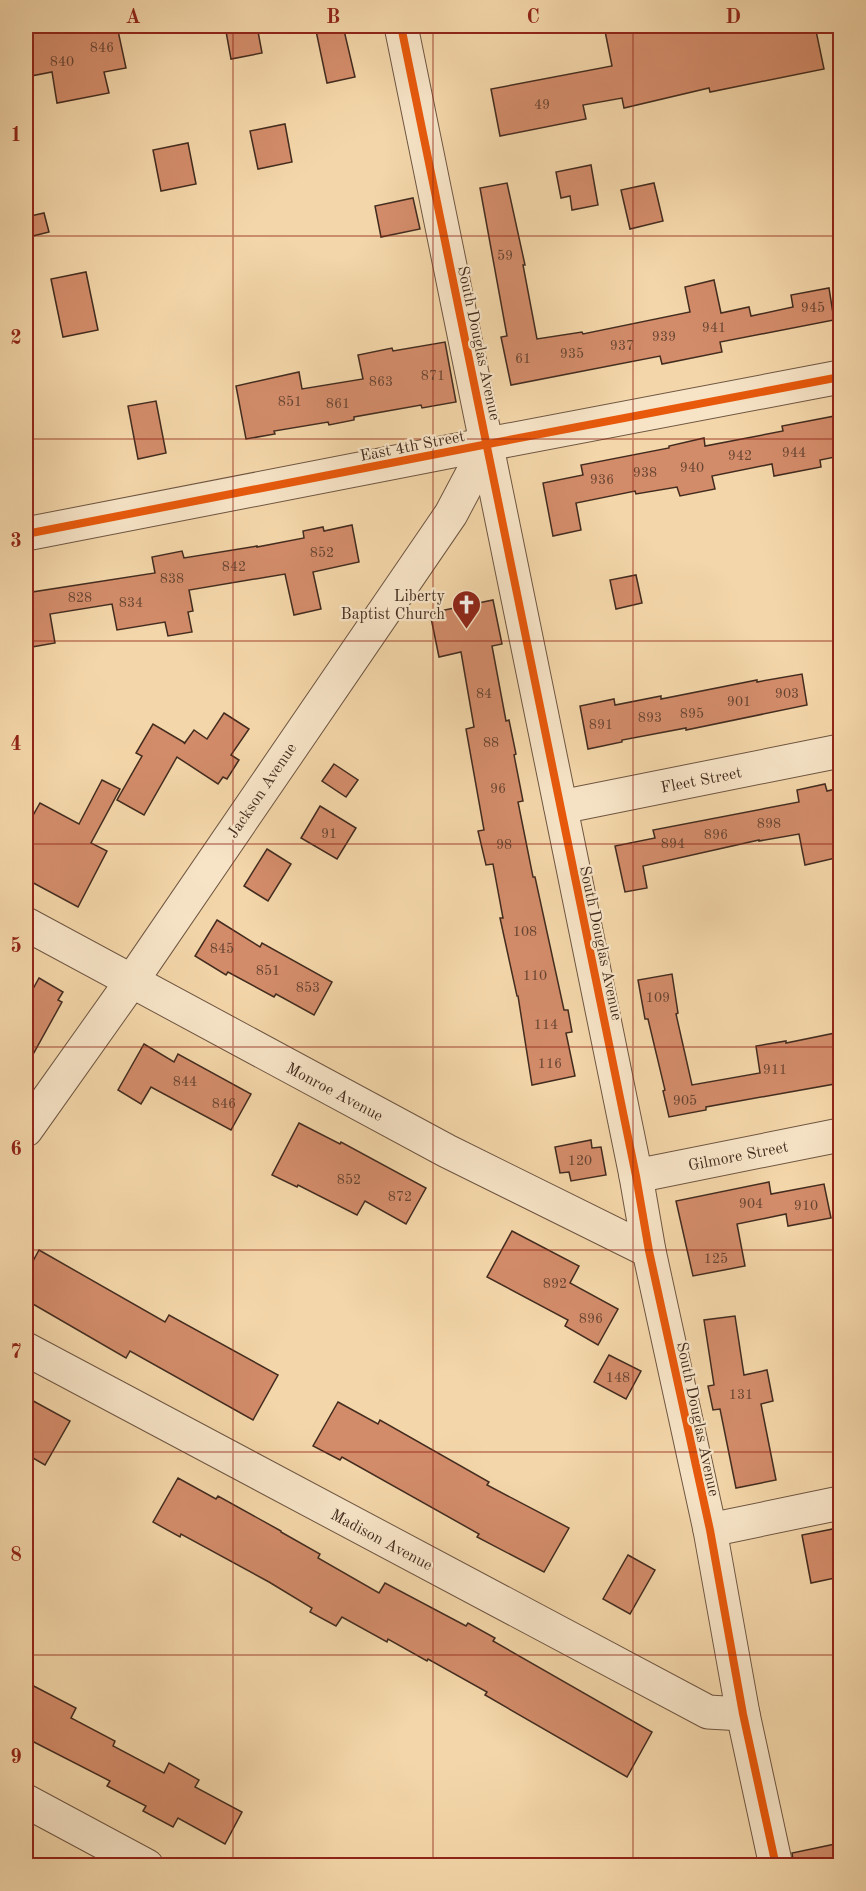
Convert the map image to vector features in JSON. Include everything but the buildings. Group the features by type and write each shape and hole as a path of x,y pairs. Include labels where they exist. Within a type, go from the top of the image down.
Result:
{"street":[{"name":"South Douglas Avenue","path":"401,26 488,444 636,1176 649,1251 710,1530 743,1714 776,1866"},
{"name":"East 4th Street","path":"26,534 840,377"},
{"name":"Jackson Avenue","path":"26,1130 131,982 451,514 488,444"},
{"name":"Fleet Street","path":"561,807 840,751"},
{"name":"Monroe Avenue","path":"26,924 447,1151 649,1251"},
{"name":"Gilmore Street","path":"636,1176 840,1135"},
{"name":"Madison Avenue","path":"26,1349 708,1712 743,1714"},
{"path":"710,1530 840,1503"},
{"path":"26,1801 147,1866"}],"cycle path":[{"path":"401,26 636,1176 649,1251 710,1530 743,1714 776,1866"},
{"path":"26,534 840,377"}],"place":[{"name":"Liberty Baptist Church","path":"466,630"}]}
